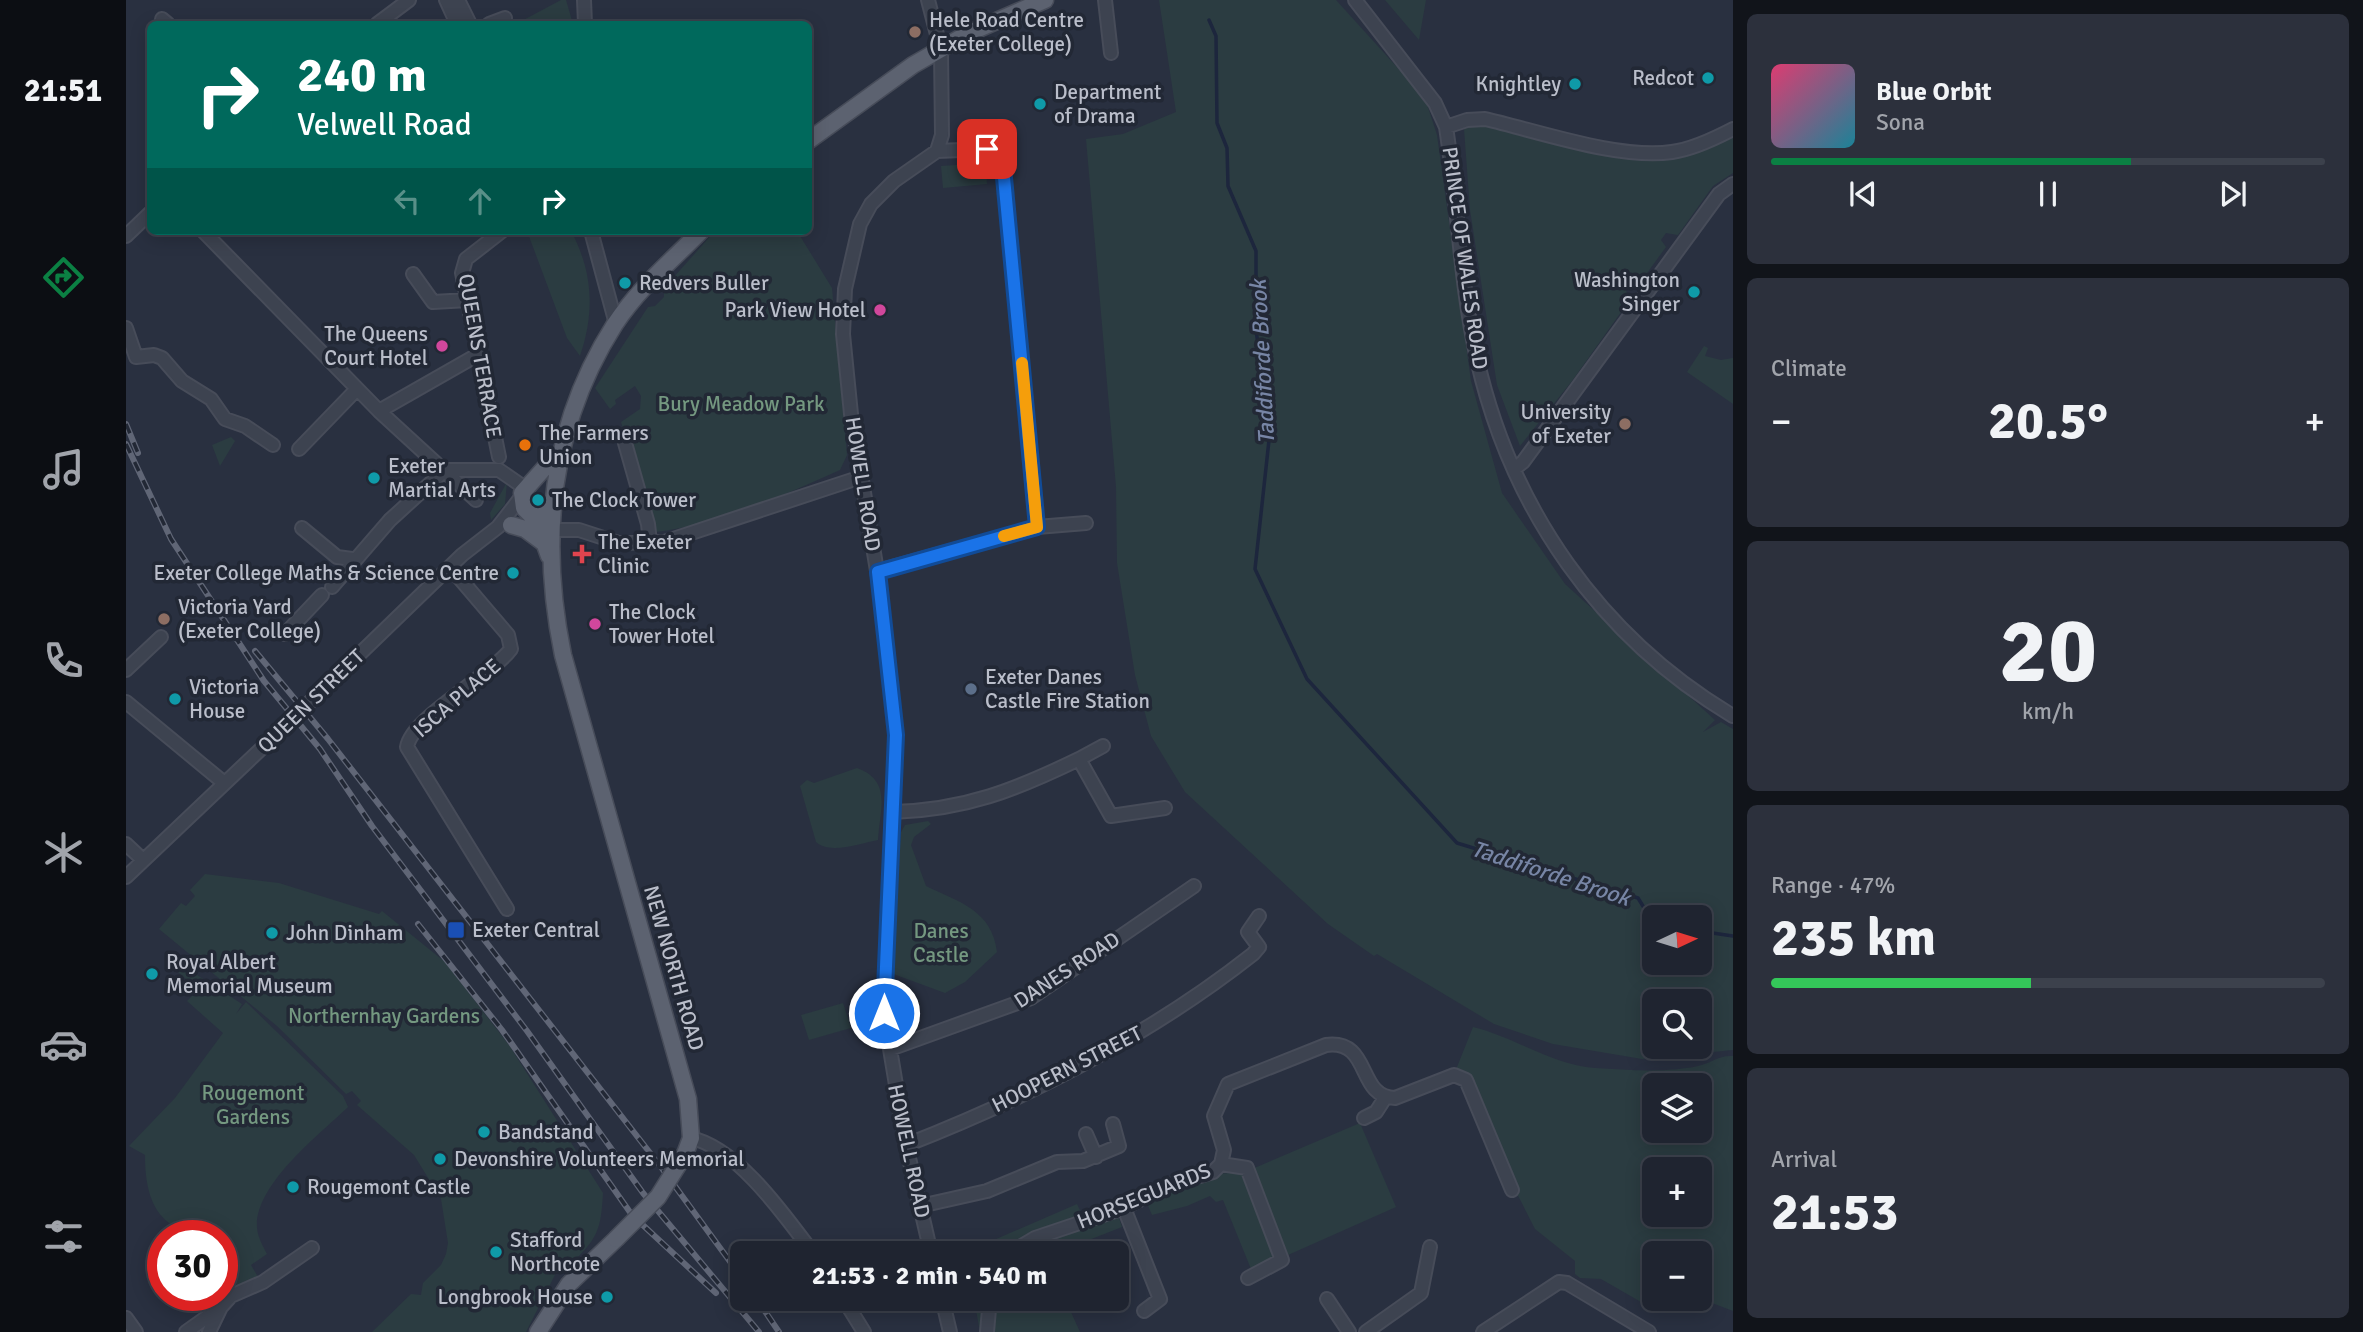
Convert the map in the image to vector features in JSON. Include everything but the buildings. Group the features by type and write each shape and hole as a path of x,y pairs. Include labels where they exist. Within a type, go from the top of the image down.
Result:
{"main road":[{"path":"812,138 913,65 970,33 1045,0"},
{"name":"NEW NORTH ROAD","path":"688,1146 688,1099 563,656 554,601 549,536 560,449 585,382 615,324 663,266 697,235"},
{"name":"NEW NORTH ROAD","path":"549,536 524,508 527,489 560,449"},
{"path":"527,489 543,484 552,501 532,515"},
{"path":"504,526 549,536"},
{"path":"545,1329 569,1284 658,1197 688,1146"}],"street":[{"path":"381,21 409,0"},
{"path":"446,0 456,21"},
{"path":"458,0 468,21"},
{"path":"584,0 585,21"},
{"path":"928,0 941,50 943,120 937,151 987,149 999,156 1003,167 1037,527"},
{"path":"1105,0 1111,52"},
{"path":"1355,0 1435,103 1446,127 1485,118 1623,153 1674,152 1733,130"},
{"path":"497,21 505,18"},
{"name":"PRINCE OF WALES ROAD","path":"1446,127 1476,358 1514,469 1557,553 1591,596 1657,659 1694,690 1733,716"},
{"name":"HOWELL ROAD","path":"928,1241 906,1145 884,1013 896,732 878,572 843,351 845,289 849,261 860,223 871,204 894,181 937,151"},
{"path":"1514,469 1523,461 1719,194 1733,184"},
{"path":"126,236 147,216"},
{"path":"207,235 379,411 475,500"},
{"name":"QUEENS TERRACE","path":"497,235 466,259 462,273 499,457"},
{"path":"592,235 615,324"},
{"path":"413,274 433,302 468,300"},
{"path":"126,328 136,357 154,355 162,358 182,382 211,399 225,419 245,426 273,445"},
{"path":"379,411 479,354"},
{"path":"299,449 357,389"},
{"path":"625,443 648,524 650,542"},
{"path":"285,634 344,575 352,559 390,520 445,470 499,470 527,489"},
{"path":"549,536 579,530 618,542 680,538 861,477"},
{"name":"QUEEN STREET","path":"504,526 527,489"},
{"name":"QUEEN STREET","path":"126,877 450,567 504,526 532,515"},
{"path":"878,572 1037,527 1086,523"},
{"path":"302,528 337,557 352,559"},
{"name":"ISCA PLACE","path":"450,567 512,639 512,649 421,725 408,740 407,747 507,909"},
{"path":"126,670 161,637"},
{"path":"126,702 223,782"},
{"path":"893,812 938,809 982,801 1103,746"},
{"path":"1079,759 1111,817 1165,808"},
{"path":"126,844 143,860"},
{"name":"DANES ROAD","path":"890,1049 1031,998 1194,886"},
{"name":"HOOPERN STREET","path":"906,1145 958,1125 1107,1052 1206,990 1259,947 1248,932 1259,916"},
{"name":"HORSEGUARDS","path":"1030,1241 1124,1208 1169,1185 1213,1172 1221,1164 1224,1150 1214,1116 1219,1098 1232,1081 1334,1044 1348,1049 1361,1062 1374,1090 1385,1098"},
{"path":"1364,1118 1376,1112 1385,1098 1395,1098 1454,1075 1466,1080 1512,1190"},
{"path":"919,1206 987,1191 1057,1162 1075,1162 1096,1157 1119,1146 1113,1124"},
{"path":"1086,1134 1096,1157"},
{"path":"688,1146 730,1159 787,1217 804,1241"},
{"path":"1221,1164 1247,1168 1282,1260 1248,1278"},
{"path":"1124,1208 1160,1299 1144,1311"},
{"path":"1367,1332 1421,1293 1430,1247"},
{"path":"238,1293 264,1282 312,1248"},
{"path":"1483,1332 1559,1282 1567,1283 1649,1332"},
{"path":"1327,1299 1349,1332"},
{"path":"186,1332 215,1311"},
{"path":"209,1332 219,1311"},
{"path":"851,1311 864,1332"},
{"path":"945,1311 950,1332"},
{"path":"987,1332 989,1311"},
{"path":"126,1318 136,1332"}],"green space":[{"path":"561,0 566,0 572,21 522,21"},
{"path":"1159,0 1336,0 1425,98 1437,135 1471,381 1502,493 1565,584 1715,720 1703,732 1721,722 1733,729 1733,1050 1712,1052 1712,989 1642,989 1642,1059 1553,1044 1494,1024 1377,954 1374,956 1328,924 1185,792 1151,736 1135,675 1117,563 1116,487 1086,139 1123,134 1176,112"},
{"path":"1385,0 1426,0 1419,40"},
{"path":"1478,121 1635,158 1666,158 1698,151 1733,135 1733,173 1713,186 1678,235 1666,233 1661,240 1666,247 1639,284 1629,285 1626,291 1631,298 1572,381 1520,446 1497,385 1470,210 1464,129"},
{"path":"986,163 987,184 943,188 941,166"},
{"path":"528,235 573,235 584,262 590,308 580,356 567,338"},
{"name":"Bury Meadow Park","path":"711,235 799,235 832,288 847,455 840,470 726,516 655,532 621,422 640,409 641,396 635,386 615,400 616,404 610,409 595,388 648,307 655,306 664,297 664,288"},
{"path":"1704,346 1708,348 1705,356 1721,360 1733,358 1733,404 1687,372"},
{"path":"231,437 235,441 220,466 212,445"},
{"path":"507,482 505,504 491,520 490,513"},
{"path":"857,768 875,780 880,788 878,840 837,848 822,846 816,842 800,786 807,780 814,783"},
{"name":"Danes Castle","path":"928,821 931,824 914,837 911,845 926,886 962,903 981,917 994,938 997,952 965,982 945,993 888,972 901,832 905,825"},
{"name":"Northernhay Gardens","path":"205,874 279,883 379,914 382,911 445,962 509,1045 603,1193 601,1216 593,1239 572,1263 561,1263 526,1332 372,1332 411,1294 421,1295 423,1283 441,1265 448,1243 441,1199 414,1155 357,1105 361,1101 352,1091 346,1094 277,1026 159,929 181,903 186,906 195,896 190,890"},
{"name":"Rougemont Gardens","path":"185,964 192,976 197,975 242,1004 236,1014 246,1002 343,1096 348,1107 291,1162 266,1195 259,1212 257,1228 267,1254 251,1265 258,1277 238,1286 238,1220 167,1220 154,1205 149,1191 145,1155 129,1146 175,1098 223,1033 187,1001 198,990 177,971"},
{"path":"843,1003 851,1028 809,1040 801,1015"},
{"path":"1473,1027 1564,1062 1595,1068 1673,1070 1733,1056 1733,1311 1712,1303 1712,1241 1642,1241 1642,1303 1601,1279 1580,1278 1575,1274 1575,1261 1535,1229 1455,1072"},
{"path":"1360,1123 1396,1207 1288,1255 1252,1169"},
{"path":"1239,1172 1247,1178 1274,1252 1271,1261 1251,1269 1223,1200 1216,1202 1210,1196 1187,1206 1152,1215 1146,1201 1218,1174"},
{"path":"1077,1204 1086,1223 1112,1214 1119,1218 1122,1227 1086,1241 992,1241"},
{"path":"976,1311 1070,1311 1080,1332 980,1332"}],"waterway":[{"name":"Taddiforde Brook","path":"1209,20 1216,36 1217,123 1227,148 1228,186 1256,251 1256,330 1270,431 1255,569 1307,679 1457,843 1638,898 1642,905"},
{"name":"Taddiforde Brook","path":"1712,933 1733,936"}],"railway":[{"path":"126,424 138,453"},
{"path":"126,444 171,539 264,681 320,749 372,826 527,1031 643,1193 759,1332"},
{"path":"255,651 328,739 661,1167 730,1262"},
{"path":"418,924 502,1030 632,1215 716,1293"},
{"path":"765,1311 779,1332"}],"slow traffic":[{"path":"1004,536 1037,527 1022,363"}],"place":[{"name":"Hele Road Centre (Exeter College)","path":"915,32"},
{"name":"Redcot","path":"1708,78"},
{"name":"Knightley","path":"1575,84"},
{"name":"Department of Drama","path":"1040,104"},
{"name":"Redvers Buller","path":"625,283"},
{"name":"Washington Singer","path":"1694,292"},
{"name":"Park View Hotel","path":"880,310"},
{"name":"The Queens Court Hotel","path":"442,346"},
{"name":"University of Exeter","path":"1625,424"},
{"name":"The Farmers Union","path":"525,445"},
{"name":"Exeter Martial Arts","path":"374,478"},
{"name":"The Clock Tower","path":"538,500"},
{"name":"The Exeter Clinic","path":"582,554"},
{"name":"Exeter College Maths & Science Centre","path":"513,573"},
{"name":"Victoria Yard (Exeter College)","path":"164,619"},
{"name":"The Clock Tower Hotel","path":"595,624"},
{"name":"Exeter Danes Castle Fire Station","path":"971,689"},
{"name":"Victoria House","path":"175,699"},
{"name":"Exeter Central","path":"456,930"},
{"name":"John Dinham","path":"272,933"},
{"name":"Royal Albert Memorial Museum","path":"152,974"},
{"name":"Bandstand","path":"484,1132"},
{"name":"Devonshire Volunteers Memorial","path":"440,1159"},
{"name":"Rougemont Castle","path":"293,1187"},
{"name":"Stafford Northcote","path":"496,1252"},
{"name":"Longbrook House","path":"607,1297"}],"route":[{"path":"884,1013 896,735 878,572 1037,527 1003,167 999,156 987,149"}]}
